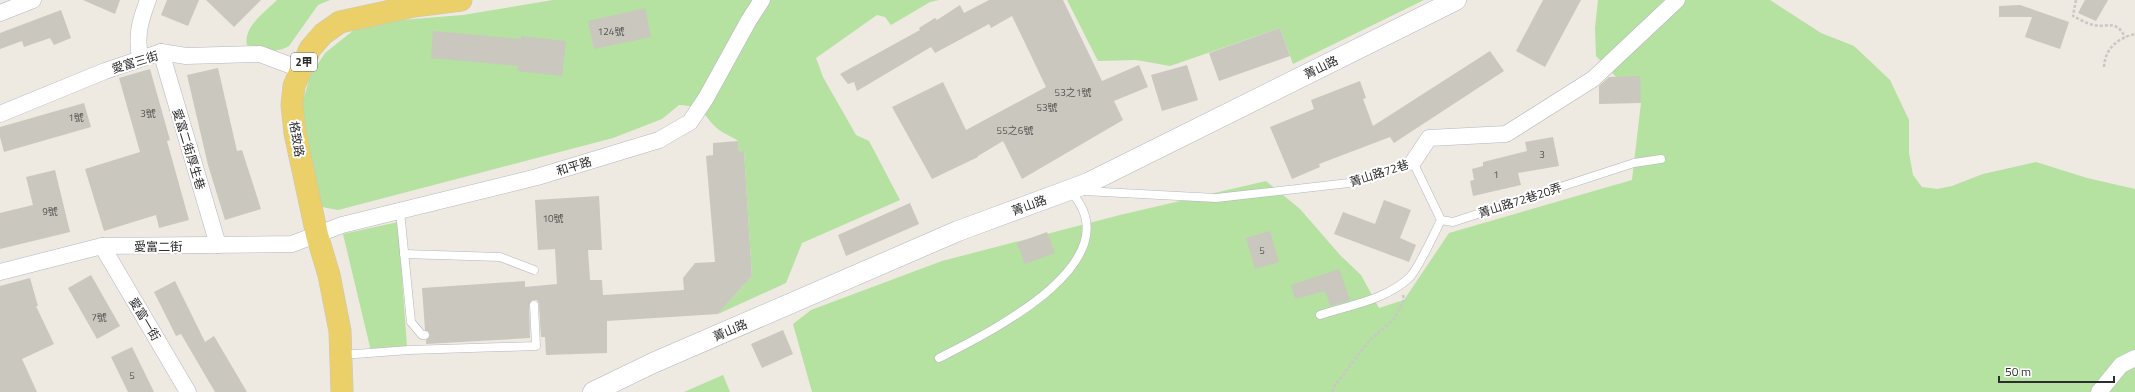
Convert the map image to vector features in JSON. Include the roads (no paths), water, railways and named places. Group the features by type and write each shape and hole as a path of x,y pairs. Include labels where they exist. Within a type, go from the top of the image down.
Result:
{"main road":[{"name":"格致路","path":"342,392 340,331 332,289 317,235 295,133 292,112 294,86 300,69 310,49 323,34 340,22 414,6 461,0"}],"street":[{"path":"0,13 33,0"},
{"path":"140,58 137,42 140,21 148,0"},
{"name":"和平路","path":"317,235 342,225 537,177 659,140 690,122 706,98 749,20 762,0"},
{"name":"菁山路","path":"593,392 653,363 958,231 1088,183 1456,0"},
{"name":"菁山路72巷","path":"1413,162 1429,138 1506,134 1593,79 1677,0"},
{"name":"愛富三街","path":"0,114 140,58 161,52 186,56 260,54 300,69"},
{"name":"愛富二街厚生巷","path":"161,52 218,245"},
{"name":"愛富二街","path":"0,272 102,246 292,244 317,235"},
{"name":"愛富一街","path":"102,246 188,392"},
{"path":"2099,392 2121,365 2135,358"}],"lane":[{"name":"菁山路72巷20弄","path":"1441,220 1453,222 1634,163 1661,159"},
{"path":"1320,315 1388,294 1411,276 1441,220 1413,162"},
{"name":"菁山路72巷","path":"1069,190 1216,198 1349,183 1413,162"},
{"path":"939,358 1016,315 1054,287 1068,272 1081,252 1088,225 1081,203 1069,190"},
{"path":"400,211 410,322 415,330 422,336 425,335"},
{"path":"404,254 500,257 534,270"},
{"path":"341,355 409,350 536,346 534,305"}]}
